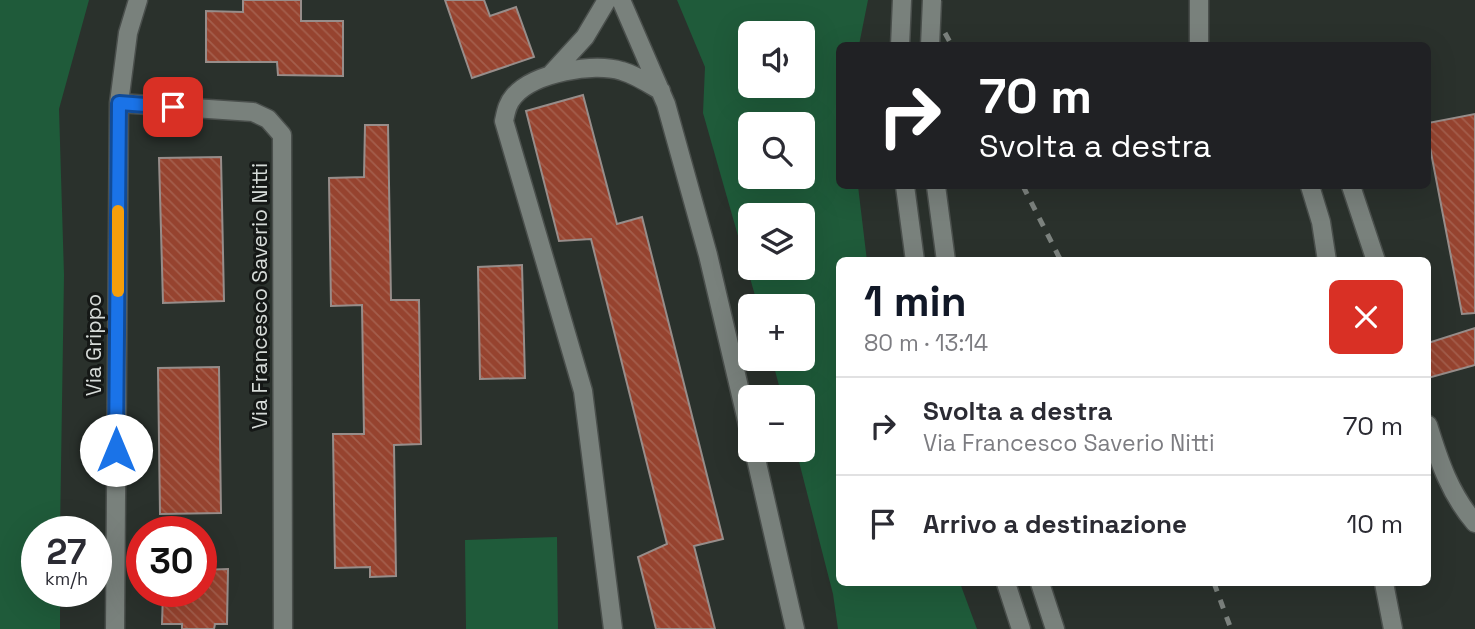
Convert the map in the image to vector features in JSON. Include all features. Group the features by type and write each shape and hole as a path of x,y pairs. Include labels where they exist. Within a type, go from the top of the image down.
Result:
{"street":[{"name":"Via Grippo","path":"115,629 119,103 128,33 138,0"},
{"path":"547,78 585,37 607,0"},
{"path":"621,0 660,91 708,256 738,385"},
{"path":"900,42 902,0"},
{"path":"930,42 932,0"},
{"path":"1199,0 1199,42"},
{"path":"613,629 583,391 504,121 506,108 522,88 583,67 621,70 660,91"},
{"name":"Via Francesco Saverio Nitti","path":"119,103 253,112 268,119 282,135 283,629"},
{"path":"905,189 914,257"},
{"path":"936,189 945,257"},
{"path":"1311,189 1321,222 1325,257"},
{"path":"1352,189 1375,257"},
{"path":"1431,435 1440,466 1460,505 1475,523"},
{"path":"757,462 795,629"},
{"path":"1007,586 1021,629"},
{"path":"1041,586 1055,629"},
{"path":"1385,586 1393,629"}],"green space":[{"path":"0,0 89,0 59,109 64,275 60,516 21,516 21,607 60,607 60,629 0,629"},
{"path":"677,0 868,0 860,42 836,42 836,189 858,189 867,257 836,257 836,586 961,586 977,629 838,629 833,594 799,462 815,462 815,385 779,385 775,371 815,371 815,294 755,294 751,280 815,280 815,203 738,203 738,236 703,113 705,67"},
{"path":"557,537 558,629 466,629 465,540"}],"building":[{"path":"243,0 301,0 301,21 343,21 343,76 278,75 277,62 206,62 206,11 243,12"},
{"path":"445,0 484,0 490,16 516,7 534,57 472,78"},
{"path":"583,95 617,224 642,217 723,539 694,546 715,629 656,629 638,557 667,544 591,239 559,241 526,111"},
{"path":"1475,114 1475,313 1462,314 1431,153 1431,122"},
{"path":"365,125 388,125 391,300 419,300 421,444 394,445 396,576 370,577 370,567 335,568 333,434 364,434 362,305 331,306 329,178 364,177"},
{"path":"221,157 224,301 163,303 159,158"},
{"path":"522,265 525,378 480,379 478,267"},
{"path":"1475,328 1475,365 1431,377 1431,342"},
{"path":"219,367 221,513 160,514 158,368"},
{"path":"217,569 228,569 227,624 215,624 214,629 182,629 182,624 162,624 163,607 217,607"}],"railway":[{"path":"945,33 950,42"},
{"path":"1025,189 1059,257"},
{"path":"1215,586 1231,629"}],"slow traffic":[{"path":"118,211 118,291"}],"route":[{"path":"116,450 119,103 173,107"}]}
